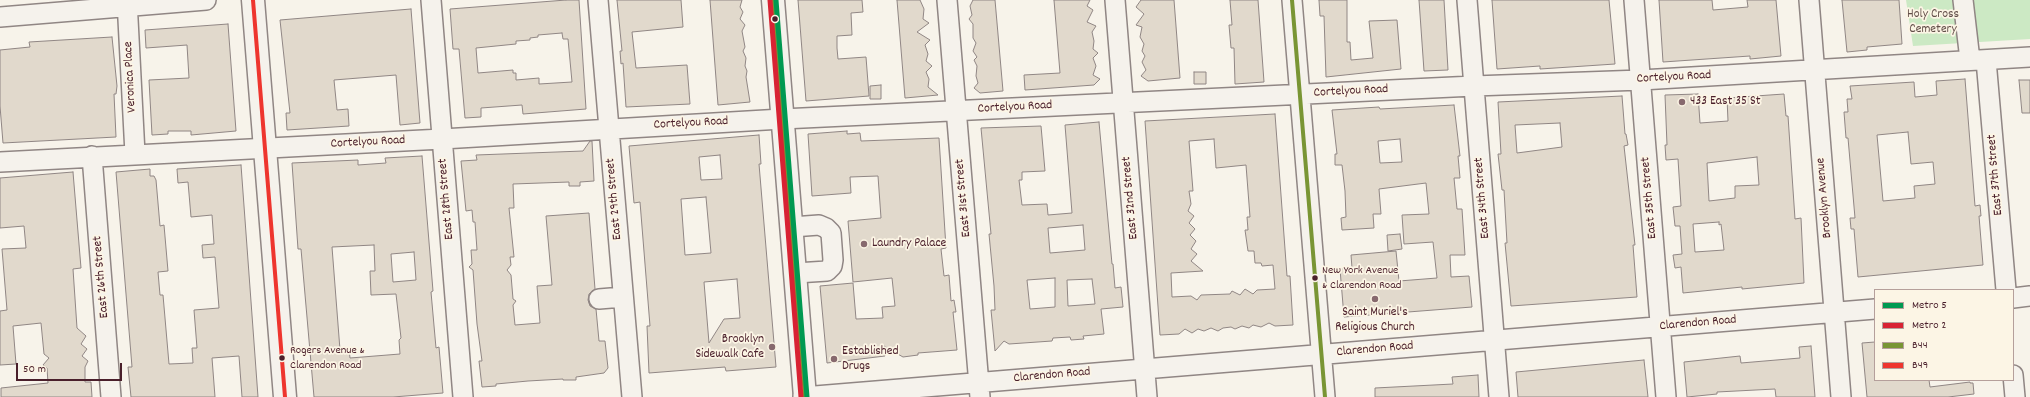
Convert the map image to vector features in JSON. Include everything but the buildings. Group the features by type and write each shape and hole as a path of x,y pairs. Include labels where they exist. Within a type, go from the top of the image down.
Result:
{"main road":[{"path":"253,0 285,397"},
{"path":"772,0 796,273 804,397"}],"street":[{"path":"0,17 127,3 206,0"},
{"name":"East 28th Street","path":"431,0 463,397"},
{"name":"East 29th Street","path":"598,0 632,397"},
{"name":"East 31st Street","path":"947,0 979,390"},
{"name":"East 32nd Street","path":"1115,0 1147,397"},
{"path":"1292,0 1325,397"},
{"name":"East 34th Street","path":"1466,0 1499,397"},
{"name":"East 35th Street","path":"1634,0 1666,397"},
{"name":"Brooklyn Avenue","path":"1809,0 1841,397"},
{"name":"East 37th Street","path":"1963,0 1978,60 2006,289"},
{"name":"Veronica Place","path":"127,3 135,154"},
{"name":"Cortelyou Road","path":"0,162 92,156 442,139 782,119 1474,86 1641,80 2030,56"},
{"name":"East 26th Street","path":"92,156 111,397"},
{"path":"792,227 819,225 826,228 830,233 833,260 832,266 828,271 796,273"},
{"path":"2014,298 2030,296"},
{"path":"599,299 623,297"},
{"name":"Clarendon Road","path":"804,397 979,390 1145,369 1874,309"},
{"path":"2014,381 2015,397"}],"green space":[{"name":"Holy Cross Cemetery","path":"1906,0 2030,0 2030,39 1913,46"}],"metro line":[{"name":"2","path":"770,0 801,397"},
{"name":"5","path":"776,0 807,397"}],"transit line":[{"name":"B49","path":"253,0 285,397"},
{"name":"B44","path":"773,0 805,397"},
{"name":"B44","path":"1292,0 1325,397"}],"place":[{"name":"433 East 35 St","path":"1682,102"},
{"name":"Laundry Palace","path":"864,244"},
{"name":"New York Avenue & Clarendon Road","path":"1315,278"},
{"name":"Saint Muriel's Religious Church","path":"1375,299"},
{"name":"Brooklyn Sidewalk Cafe","path":"772,347"},
{"name":"Rogers Avenue & Clarendon Road","path":"282,358"},
{"name":"Established Drugs","path":"834,359"}]}
